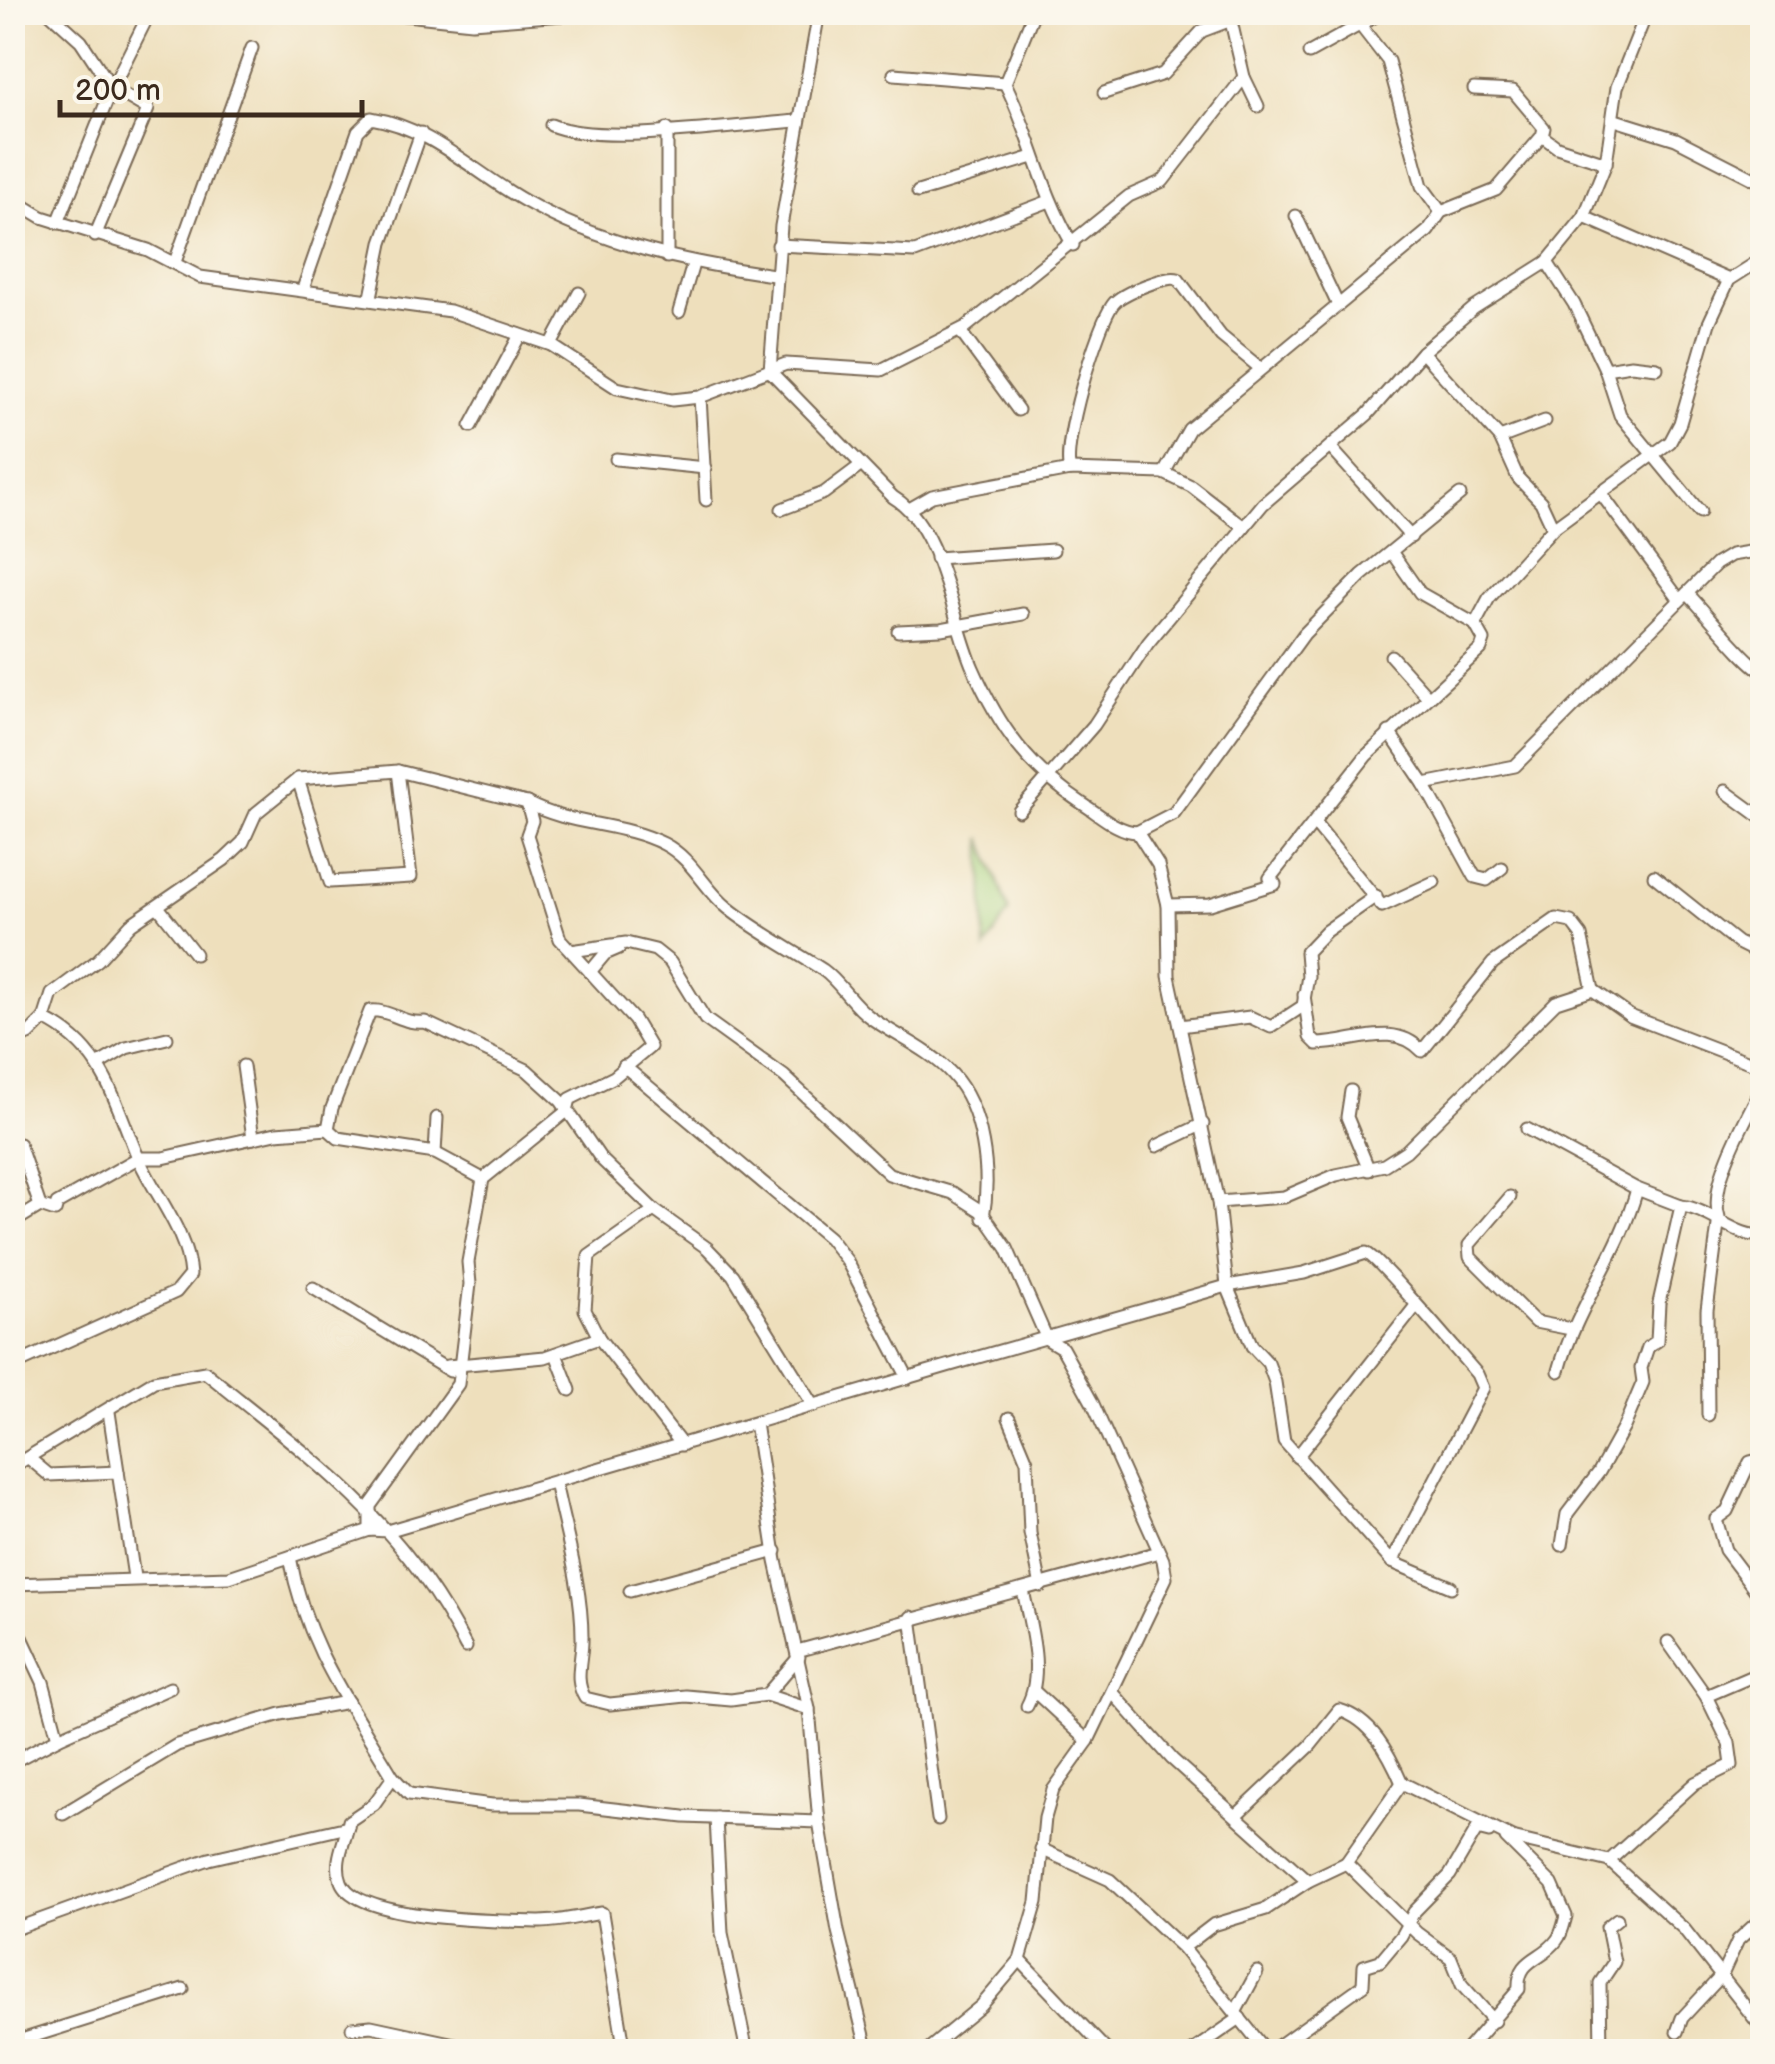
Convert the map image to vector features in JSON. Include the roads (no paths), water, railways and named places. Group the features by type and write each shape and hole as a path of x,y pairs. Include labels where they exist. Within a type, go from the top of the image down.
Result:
{"street":[{"path":"49,12 81,41 112,88 148,109 94,236"},
{"path":"378,12 471,17 603,12"},
{"path":"818,12 778,244 770,371 860,466 911,508 936,558 972,665 1006,733 1046,779 1126,832 1136,832 1174,813 1304,634 1362,574 1412,538 1460,495"},
{"path":"1034,12 1006,83 1023,119 1048,202 1073,245"},
{"path":"1309,53 1383,12"},
{"path":"1019,811 1094,726 1148,643 1244,526 1300,470 1368,414 1422,352 1474,308 1547,262 1584,217 1606,163 1617,86 1647,12"},
{"path":"1104,92 1163,74 1202,31 1230,16 1244,76 1258,106"},
{"path":"58,223 112,88 146,20"},
{"path":"1360,25 1388,61 1422,186 1441,212"},
{"path":"175,262 252,48"},
{"path":"894,74 1006,83"},
{"path":"12,199 58,223 148,250 200,276 450,310 551,345 617,388 672,400 700,398 786,364 881,370 960,330 1073,245 1130,196 1162,182 1244,76"},
{"path":"1164,473 1189,428 1428,232 1441,212 1496,190 1542,136 1544,128 1512,91 1474,90"},
{"path":"304,290 361,124 371,118 421,133 524,200 572,224 694,264 774,276"},
{"path":"1615,120 1676,139 1762,183"},
{"path":"551,125 587,134 798,121"},
{"path":"666,130 667,257"},
{"path":"370,297 382,243 421,133"},
{"path":"1542,136 1557,147 1606,163"},
{"path":"918,192 1033,158"},
{"path":"778,244 914,252 1048,202"},
{"path":"1296,216 1337,304"},
{"path":"1584,217 1729,280"},
{"path":"1475,624 1489,598 1552,528 1654,456 1678,428 1709,323 1729,280 1762,259"},
{"path":"1547,262 1574,304 1605,369 1620,415 1700,512"},
{"path":"679,312 694,264"},
{"path":"1070,470 1068,450 1098,331 1115,301 1162,280 1178,279 1221,336 1260,368"},
{"path":"551,345 580,293"},
{"path":"960,330 1018,410"},
{"path":"471,426 520,335"},
{"path":"1422,352 1500,438 1518,478 1541,502 1552,528"},
{"path":"1605,369 1632,365 1656,368"},
{"path":"700,398 706,500"},
{"path":"1500,438 1545,421"},
{"path":"1330,448 1412,538"},
{"path":"616,459 705,468"},
{"path":"782,509 824,492 860,466"},
{"path":"911,508 932,496 1070,470 1164,473 1191,486 1244,526"},
{"path":"1602,495 1683,596 1731,638 1749,664 1762,671"},
{"path":"936,558 1053,550"},
{"path":"1424,784 1515,766 1716,564 1731,556 1762,550"},
{"path":"1168,905 1210,904 1266,890 1274,884 1270,878 1280,859 1315,824 1389,732 1481,648 1484,640 1475,624 1420,593 1392,552"},
{"path":"898,630 959,626 1022,614"},
{"path":"1392,656 1427,696"},
{"path":"1389,732 1424,784 1475,877 1488,880 1502,868"},
{"path":"298,780 330,882 411,878 398,772"},
{"path":"12,1040 29,1034 44,1019 52,994 98,960 132,924 224,860 243,842 256,813 298,780 398,772 528,804 547,814 638,832 670,848 705,879 725,906 792,955 824,971 873,1020 905,1036 953,1075 979,1133 988,1190 983,1218"},
{"path":"1725,791 1762,818"},
{"path":"370,1530 368,1512 458,1384 468,1262 483,1180 567,1111 570,1099 614,1077 651,1043 558,936 528,835 532,822 528,804"},
{"path":"1315,824 1382,906 1434,882"},
{"path":"1136,832 1158,866 1168,905 1169,976 1218,1202 1227,1286 1252,1346 1268,1363 1284,1441 1392,1562 1451,1588"},
{"path":"1654,876 1738,943 1762,955"},
{"path":"1180,1026 1250,1018 1271,1027 1302,1006 1308,976 1306,952 1326,931 1376,896"},
{"path":"159,908 195,954"},
{"path":"1304,995 1310,1038 1317,1044 1393,1033 1409,1037 1422,1051 1493,964 1556,919 1570,922 1581,935 1593,990 1630,1016 1762,1067"},
{"path":"570,950 628,944 655,950 670,962 705,1018 784,1076 889,1174 953,1193 981,1211 1008,1248 1048,1339 1062,1348 1092,1404 1159,1552 1166,1578 1088,1740 1054,1790 1041,1848 1037,1902 1020,1960 981,2006 931,2050"},
{"path":"590,972 605,954 628,944"},
{"path":"1218,1202 1284,1197 1336,1174 1369,1170 1406,1150 1556,1002 1593,990"},
{"path":"328,1128 370,1011 381,1010 408,1023 425,1022 527,1070 567,1111 601,1159 654,1210 706,1248 733,1274 814,1406"},
{"path":"12,1366 176,1292 186,1283 189,1260 164,1202 138,1158 120,1103 99,1064 65,1029 44,1019"},
{"path":"99,1064 126,1048 168,1038"},
{"path":"243,1066 253,1138"},
{"path":"624,1066 829,1238 848,1261 908,1378"},
{"path":"1708,1416 1706,1310 1719,1217 1716,1202 1728,1156 1762,1087"},
{"path":"1352,1091 1348,1116 1369,1170"},
{"path":"435,1153 437,1118"},
{"path":"1157,1146 1203,1124"},
{"path":"40,1206 54,1211 57,1204 138,1158 163,1158 253,1138 328,1128"},
{"path":"328,1128 338,1138 435,1153 483,1180"},
{"path":"1527,1129 1636,1189 1719,1217 1742,1234 1762,1234"},
{"path":"19,1144 40,1206"},
{"path":"1559,1371 1570,1329 1592,1296 1636,1189"},
{"path":"1510,1196 1469,1244 1470,1258 1535,1322 1546,1328 1570,1329"},
{"path":"12,1223 40,1206"},
{"path":"1562,1545 1567,1514 1599,1472 1643,1382 1641,1368 1648,1347 1657,1341 1659,1303 1681,1206"},
{"path":"654,1210 588,1256 585,1310 600,1338 682,1445"},
{"path":"12,1584 229,1576 370,1530 386,1531 1227,1286 1304,1273 1366,1253 1378,1259 1415,1308 1477,1374 1483,1388 1392,1562"},
{"path":"312,1288 447,1366 462,1368 556,1354 600,1338"},
{"path":"1297,1457 1415,1308"},
{"path":"556,1354 570,1390"},
{"path":"447,1366 458,1384"},
{"path":"12,1467 31,1460 154,1380 204,1372 297,1442 345,1484 424,1573 466,1647"},
{"path":"109,1412 134,1577"},
{"path":"1009,1418 1026,1461 1030,1534 1041,1586"},
{"path":"755,1424 776,1551 809,1709 820,1822 838,1930 868,2052"},
{"path":"1762,1459 1750,1462 1727,1511 1716,1519 1724,1550 1762,1599"},
{"path":"31,1460 49,1475 118,1472"},
{"path":"554,1482 578,1588 582,1638 578,1687 585,1698 610,1704 686,1696 731,1700 766,1696 809,1709"},
{"path":"630,1592 776,1551"},
{"path":"766,1696 798,1654 911,1616 1041,1586 1159,1552"},
{"path":"290,1558 296,1590 318,1654 389,1782 409,1794 459,1802 578,1804 716,1818 820,1822"},
{"path":"1024,1590 1033,1641 1035,1692 1027,1706"},
{"path":"12,1616 43,1682 58,1738"},
{"path":"911,1616 938,1819"},
{"path":"1613,1856 1694,1783 1732,1765 1729,1743 1706,1696 1668,1642"},
{"path":"1706,1696 1762,1672"},
{"path":"12,1762 170,1688"},
{"path":"1035,1692 1088,1740"},
{"path":"1112,1693 1172,1759 1308,1881"},
{"path":"63,1814 177,1745 281,1714 348,1702"},
{"path":"1237,1816 1310,1746 1339,1710 1355,1715 1388,1750 1402,1783 1512,1838 1613,1856 1684,1929 1722,1975 1736,2000 1762,2028"},
{"path":"389,1782 374,1804 352,1816 348,1827 338,1858 340,1881 351,1897 383,1909 538,1922 602,1913 625,2052"},
{"path":"1183,1948 1213,1924 1266,1909 1308,1881 1346,1863 1402,1783"},
{"path":"716,1818 722,1933 748,2052"},
{"path":"12,1930 209,1859 348,1827"},
{"path":"1041,1848 1110,1880 1183,1948 1268,2052 1363,1985 1364,1966 1380,1962 1450,1875 1477,1828 1502,1834 1552,1884 1566,1916 1557,1941 1525,1964 1518,1975 1519,1989 1465,2052"},
{"path":"1346,1863 1451,1958 1462,1985 1494,2020"},
{"path":"1677,2032 1682,2018 1722,1975 1738,1940 1762,1918"},
{"path":"1601,2052 1600,1984 1614,1962 1607,1926 1618,1919"},
{"path":"1020,1960 1108,2052"},
{"path":"1191,2052 1238,2014 1256,1972"},
{"path":"12,2043 183,1989"},
{"path":"352,2028 371,2026 492,2052"}]}
